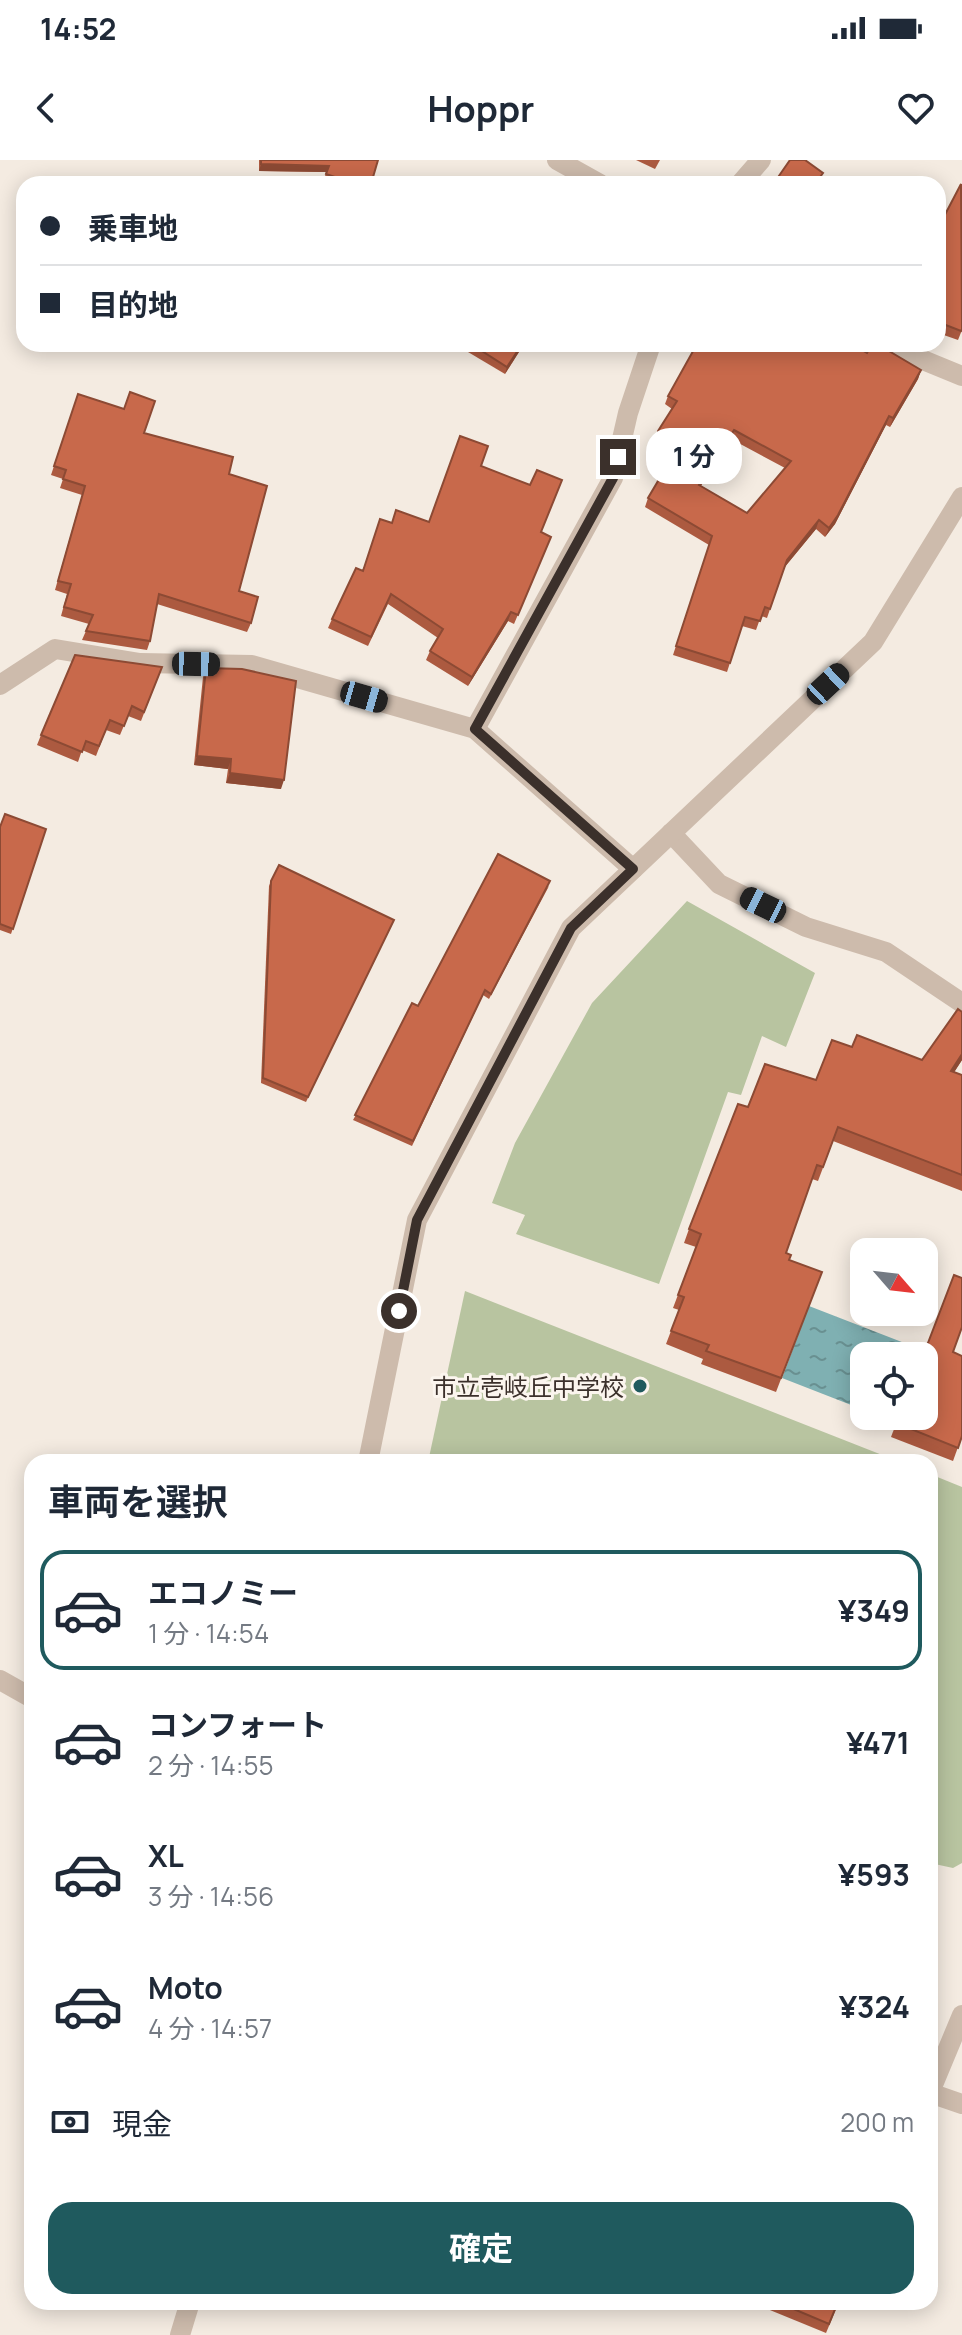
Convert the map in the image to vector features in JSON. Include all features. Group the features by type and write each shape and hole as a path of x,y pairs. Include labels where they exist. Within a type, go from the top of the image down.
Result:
{"street":[{"path":"557,160 586,176"},
{"path":"747,176 761,160"},
{"path":"475,729 613,478 628,413 648,352"},
{"path":"904,352 962,376"},
{"path":"370,1454 417,1220 571,928 873,642 962,497"},
{"path":"0,685 55,649 140,663 252,665 475,729 633,869"},
{"path":"671,833 719,884 806,927 886,952 962,1003"},
{"path":"0,1680 24,1694"},
{"path":"938,2074 962,2015"},
{"path":"938,2096 962,2104"},
{"path":"180,2335 188,2310"}],"green space":[{"path":"687,901 815,973 786,1047 762,1036 741,1095 728,1092 659,1284 516,1234 525,1215 492,1203 515,1143 592,1003"},
{"path":"465,1291 880,1454 430,1454"},
{"path":"938,1477 962,1487 962,1863 953,1868 938,1865"}],"water":[{"path":"809,1306 850,1322 850,1326 861,1326 902,1342 850,1342 850,1405 782,1378"}],"building":[{"path":"261,160 378,160 373,176 332,176 326,174 329,166 261,164"},
{"path":"790,160 805,160 823,173 821,176 779,176"},
{"path":"961,184 961,331 946,325 946,213"},
{"path":"484,352 517,352 507,367"},
{"path":"693,352 891,352 921,370 893,418 889,416 829,528 819,520 787,560 770,609 765,607 760,621 745,617 730,663 676,646 712,536 648,498 661,476 658,431 677,401 668,396","holes":["734,430 791,461 747,513 699,485"]},
{"path":"130,392 155,401 144,433 233,457 229,474 267,486 239,591 258,597 251,623 159,594 150,641 86,631 93,615 64,607 71,584 58,581 85,486 63,479 66,470 54,466 78,394 124,409"},
{"path":"460,436 488,446 481,466 530,485 537,470 562,480 541,532 551,537 518,615 511,612 472,677 430,651 443,629 391,594 371,637 332,619 356,568 363,571 380,519 392,523 396,510 429,522"},
{"path":"75,655 162,667 144,712 132,706 124,726 110,720 99,746 86,741 82,752 41,735"},
{"path":"206,668 242,669 296,681 284,780 230,773 231,759 197,756"},
{"path":"5,814 46,829 13,929 0,924 0,827"},
{"path":"498,854 550,881 491,994 485,990 413,1141 355,1115 412,1003 418,1006"},
{"path":"279,865 394,920 308,1097 263,1078 271,881"},
{"path":"958,1009 962,1012 962,1054 951,1071 962,1075 962,1175 838,1127 823,1167 817,1165 786,1253 791,1255 789,1260 822,1272 781,1378 706,1351 709,1345 671,1331 684,1297 678,1295 701,1234 689,1229 738,1104 748,1107 765,1064 816,1080 832,1040 852,1047 857,1035 922,1060"},
{"path":"954,1275 962,1278 962,1327 953,1352 962,1356 962,1436 958,1448 913,1430 938,1430 938,1342 928,1342 934,1326 938,1326 938,1317"},
{"path":"796,2310 835,2310 829,2324"}],"place":[{"name":"市立壱岐丘中学校","path":"640,1386"}],"route":[{"path":"399,1311 417,1220 571,928 633,869 475,729 613,478 618,457"}]}
